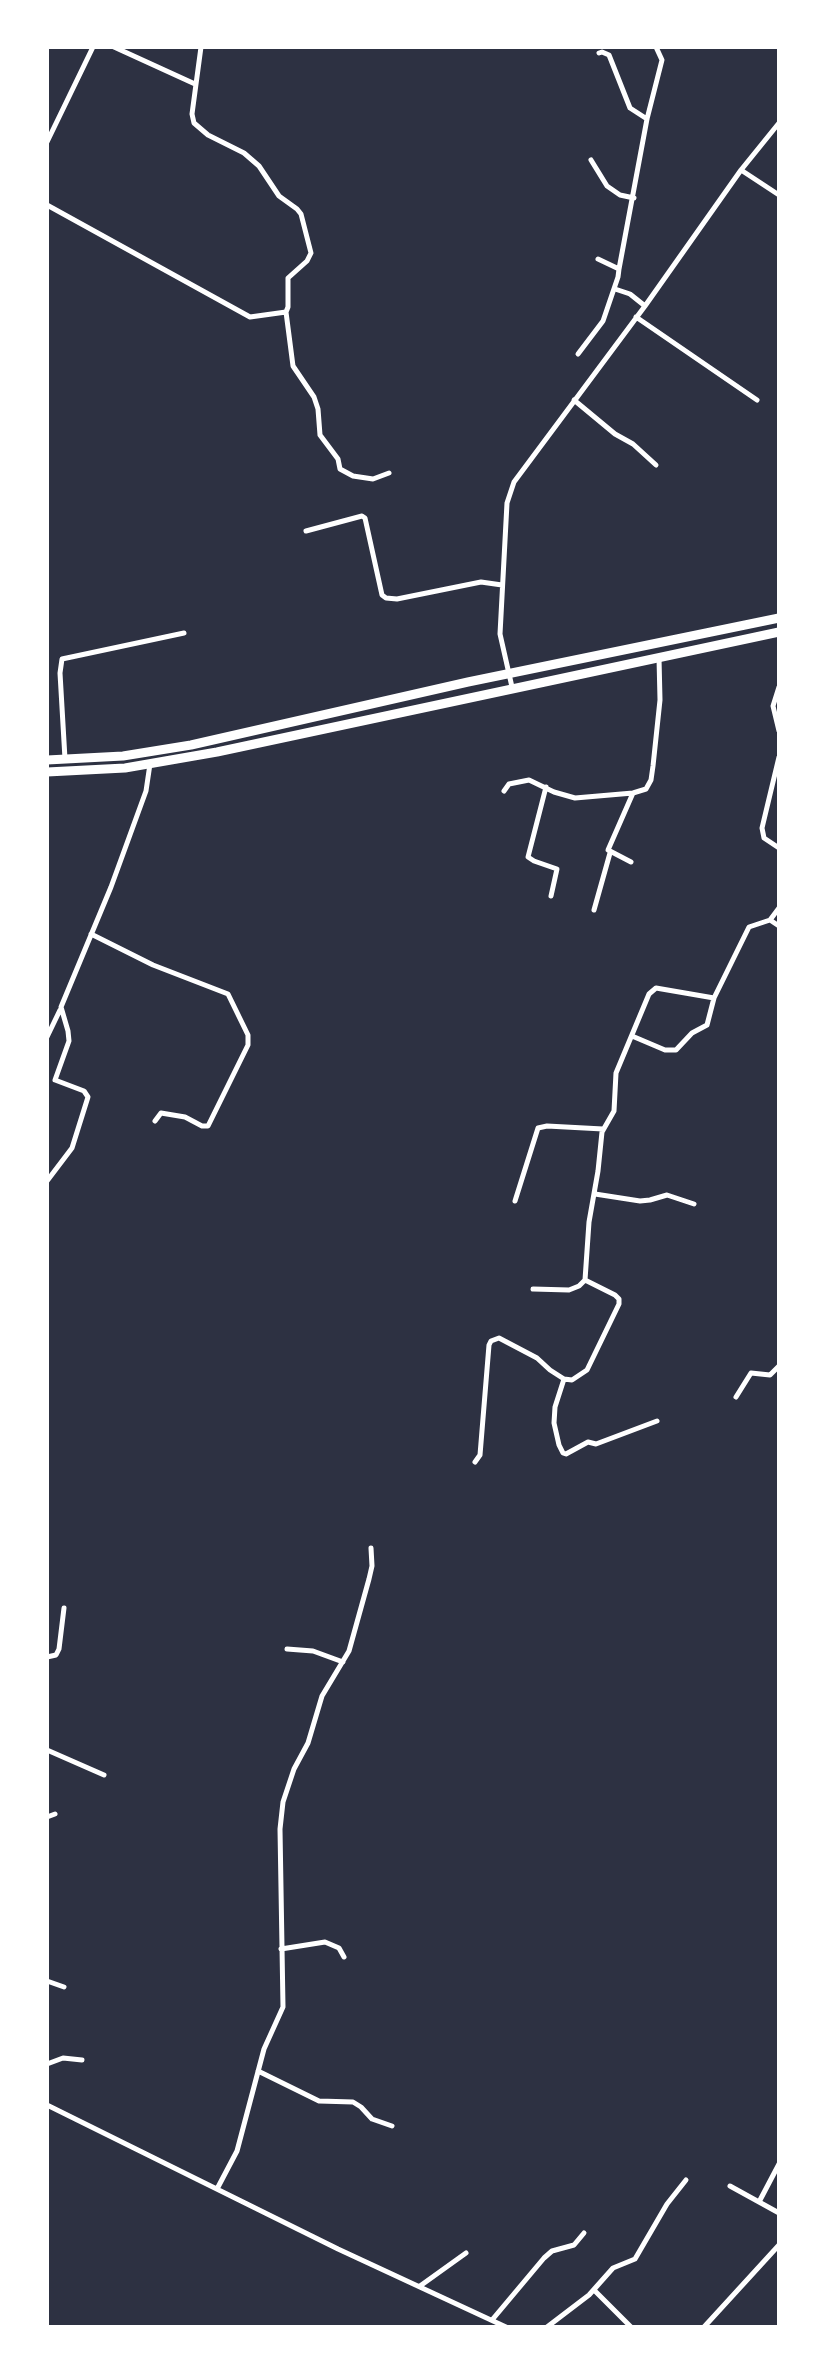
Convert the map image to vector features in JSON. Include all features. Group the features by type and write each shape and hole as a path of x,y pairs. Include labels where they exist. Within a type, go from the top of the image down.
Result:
{"highway":[{"path":"47,760 123,756 191,745 509,673 779,618"},
{"path":"47,772 125,768 241,747 779,632"}],"street":[{"path":"47,142 93,47"},
{"path":"114,47 195,84"},
{"path":"201,47 192,114 194,123 208,135 244,153 259,166 279,196 301,214 311,253 307,261 288,278 286,312 293,366 314,397 320,435 338,459 340,469 353,476 373,479 388,473"},
{"path":"578,354 603,321 615,289 662,60 656,47"},
{"path":"598,53 602,51 609,55 630,108 648,119"},
{"path":"512,687 500,634 509,492 517,476 645,306 741,170 779,123"},
{"path":"591,160 607,186 620,195 634,198"},
{"path":"741,170 779,195"},
{"path":"47,205 250,317 286,312"},
{"path":"598,259 619,269"},
{"path":"615,289 630,294 645,306"},
{"path":"636,317 757,400"},
{"path":"575,400 656,465"},
{"path":"306,531 355,518 365,518 382,595 386,598 397,599 481,582 502,585"},
{"path":"65,759 60,673 62,659 184,633"},
{"path":"504,791 509,783 529,780 554,792 575,797 634,793 646,789 651,780 660,700 659,657"},
{"path":"779,687 773,706 779,731"},
{"path":"779,757 762,828 764,838 779,848"},
{"path":"47,1037 91,934 146,792 150,764"},
{"path":"546,788 528,857 557,869 551,897"},
{"path":"594,910 610,853 608,850 634,793"},
{"path":"610,853 631,862"},
{"path":"632,1036 665,1050 676,1050 692,1033 707,1025 714,998 749,927 770,920 779,908"},
{"path":"770,920 779,926"},
{"path":"91,934 196,984 228,994 248,1035 248,1045 208,1126 202,1126 185,1117 161,1113 155,1121"},
{"path":"533,1289 569,1290 579,1286 584,1280 589,1222 603,1129 613,1114 617,1073 649,994 654,988 714,998"},
{"path":"47,1181 72,1149 88,1097 84,1091 55,1080 69,1041 60,1010"},
{"path":"515,1201 538,1128 547,1126 603,1129"},
{"path":"595,1194 640,1201 667,1195 694,1204"},
{"path":"475,1462 480,1455 491,1341 499,1338 528,1353 564,1379 572,1380 587,1370 620,1301 615,1295 584,1280"},
{"path":"736,1397 751,1373 771,1375 779,1366"},
{"path":"564,1379 554,1415 563,1453 566,1454 588,1442 596,1444 657,1421"},
{"path":"217,2189 237,2151 264,2049 283,2007 280,1829 283,1802 294,1769 308,1743 322,1696 349,1651 369,1579 371,1548"},
{"path":"47,1657 56,1655 59,1649 64,1608"},
{"path":"287,1649 313,1651 342,1662"},
{"path":"47,1750 104,1775"},
{"path":"47,1816 55,1814"},
{"path":"281,1948 325,1942 339,1948 344,1956"},
{"path":"47,1981 64,1987"},
{"path":"47,2064 64,2058 82,2060"},
{"path":"258,2071 319,2101 353,2102 372,2119 392,2126"},
{"path":"47,2105 341,2250 506,2327"},
{"path":"759,2202 779,2164"},
{"path":"547,2327 594,2290 613,2268 635,2259 667,2204 685,2180"},
{"path":"730,2186 779,2213"},
{"path":"492,2320 544,2258 552,2251 574,2245 584,2233"},
{"path":"704,2327 779,2245"},
{"path":"421,2286 466,2253"},
{"path":"594,2290 631,2327"}]}
